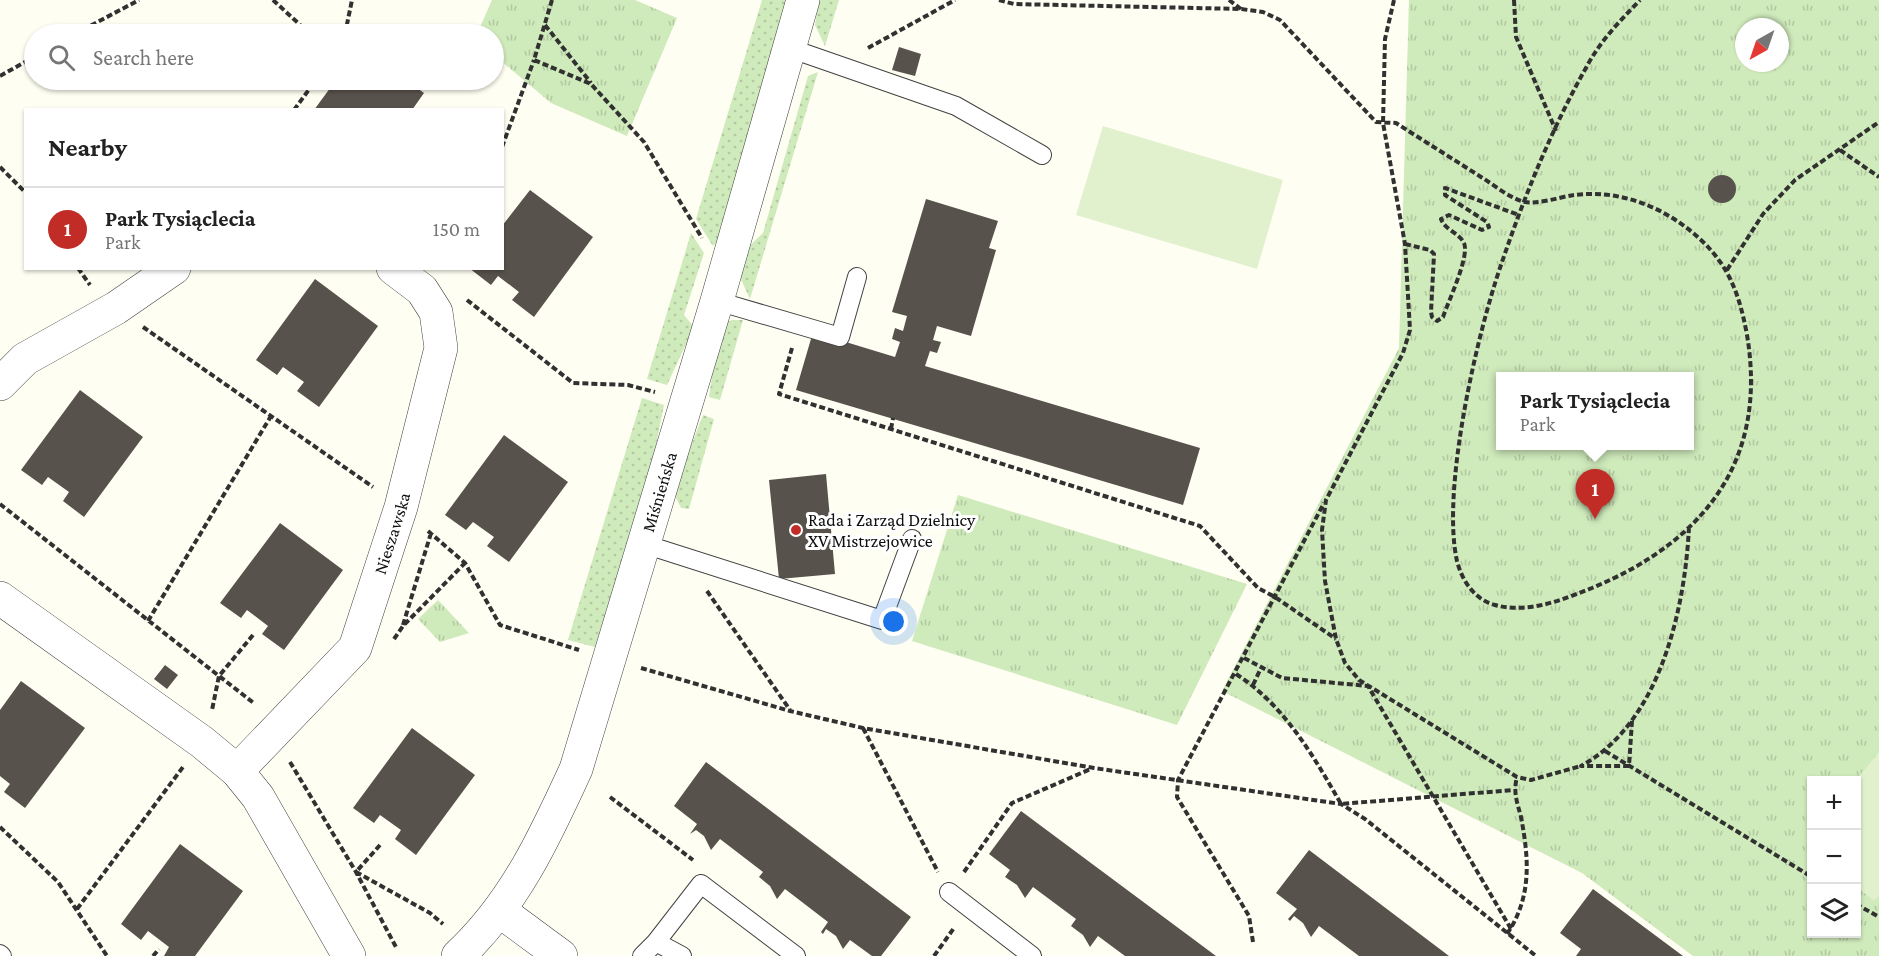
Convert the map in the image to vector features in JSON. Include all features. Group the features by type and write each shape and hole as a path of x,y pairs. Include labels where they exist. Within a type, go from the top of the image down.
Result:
{"street":[{"name":"Miśnieńska","path":"464,951 500,911 544,841 576,769 717,301 803,0"},
{"path":"0,384 25,359 116,308 171,270"},
{"name":"Nieszawska","path":"237,771 355,648 400,507 441,348 436,312 422,290 396,270"},
{"path":"0,598 202,742 237,771 258,797 349,956"},
{"path":"500,911 561,956"}],"lane":[{"path":"789,48 956,106 1042,155"},
{"path":"717,301 840,337 857,277"},
{"path":"644,544 882,620 912,539"},
{"path":"642,956 656,942 701,884 796,956"},
{"path":"949,892 1032,956"},
{"path":"656,942 682,956"}],"path":[{"path":"94,24 139,0"},
{"path":"273,0 299,24"},
{"path":"347,24 352,0"},
{"path":"504,142 534,60 552,0"},
{"path":"828,62 852,56 955,0"},
{"path":"1001,0 1014,4 1241,9 1263,12 1280,20 1376,122 1396,123 1524,202 1592,194 1628,199 1676,220 1704,242 1727,270 1738,294 1752,365 1749,407 1740,455 1726,485 1689,526 1645,562 1618,577 1529,608 1496,606 1484,601 1467,585 1461,572 1455,546 1457,459 1477,349 1500,269 1519,215 1524,202 1556,131 1593,55 1614,27 1640,0"},
{"path":"1088,0 1088,6"},
{"path":"1229,0 1241,9"},
{"path":"1253,942 1249,916 1177,797 1178,780 1236,674 1408,341 1411,317 1405,244 1383,123 1385,39 1395,0"},
{"path":"1514,0 1516,37 1556,131"},
{"path":"544,25 591,84 644,142 708,248 728,256"},
{"path":"534,60 591,84"},
{"path":"0,76 24,63"},
{"path":"295,108 309,90"},
{"path":"1727,270 1763,213 1796,180 1879,122"},
{"path":"1840,150 1879,177"},
{"path":"0,167 24,191"},
{"path":"1405,244 1430,250 1434,254 1431,312 1432,317 1437,321 1443,317 1466,254 1463,242 1444,225 1442,219 1449,215 1482,230 1489,227 1487,222 1445,195 1445,188 1519,215"},
{"path":"79,270 92,288 116,308 400,507 465,563 500,625 609,660 790,711 863,728 1094,768 1341,804 1513,790"},
{"path":"422,290 447,284 573,383 628,385 658,393"},
{"path":"799,324 779,394 1200,526 1257,588 1275,597 1336,639"},
{"path":"148,621 271,416"},
{"path":"891,429 893,418"},
{"path":"1326,500 1322,530 1324,571 1336,639 1345,663 1359,680 1517,777 1531,780 1581,766 1629,766"},
{"path":"1581,766 1605,751 1632,721 1669,647 1676,626 1688,563 1689,526"},
{"path":"403,626 430,533"},
{"path":"682,556 790,711"},
{"path":"253,636 219,676 261,709 274,735 356,872 397,949"},
{"path":"1244,658 1282,678 1368,686"},
{"path":"1253,685 1261,668"},
{"path":"1236,674 1253,685 1294,729 1341,804 1365,819 1536,956"},
{"path":"1368,686 1511,929"},
{"path":"1629,766 1632,721"},
{"path":"863,728 949,892 1012,803 1094,768"},
{"path":"1605,751 1807,873"},
{"path":"1508,934 1522,909 1527,879 1525,838 1513,790 1517,777"},
{"path":"0,827 58,882 107,956"},
{"path":"356,872 380,844"},
{"path":"356,872 430,913 464,951"},
{"path":"1861,907 1879,918"},
{"path":"153,956 159,949"}],"green space":[{"path":"492,0 635,0 677,18 627,136 551,103 504,63 504,24 481,24"},
{"path":"762,0 790,0 719,241 713,246 696,219"},
{"path":"819,0 839,0 825,46 815,25"},
{"path":"1409,0 1879,0 1879,956 1693,956 1582,873 1222,691 1399,348"},
{"path":"818,72 750,299 738,273 744,251 763,233 808,76"},
{"path":"1103,126 1283,180 1257,269 1076,215"},
{"path":"691,233 704,253 684,315 694,327 667,385 647,379"},
{"path":"732,320 743,320 720,400 709,397 717,343 726,323"},
{"path":"642,398 664,405 652,465 595,647 568,640"},
{"path":"703,415 714,419 689,509 681,508 673,492"},
{"path":"958,495 1247,584 1177,725 912,641"},
{"path":"438,600 469,633 440,642 418,619"},
{"path":"1879,752 1879,895 1874,901 1861,890 1859,776"}],"building":[{"path":"899,47 921,54 915,76 892,70"},
{"path":"329,90 420,90 424,93 413,108 315,108"},
{"path":"1722,175 1732,179 1736,189 1732,199 1722,203 1712,199 1708,189 1712,179"},
{"path":"530,190 593,237 534,317 512,300 519,292 498,276 491,285 472,270 504,270 504,223"},
{"path":"926,199 998,221 989,248 996,250 971,336 937,326 933,340 941,342 937,353 930,351 925,366 1200,448 1183,505 796,390 813,332 895,357 900,342 892,339 895,328 903,331 907,316 892,312"},
{"path":"315,279 378,326 319,407 297,391 304,382 283,367 277,375 256,360"},
{"path":"80,390 143,437 84,517 63,501 69,492 48,477 42,485 21,470"},
{"path":"504,435 568,482 509,562 487,546 494,537 473,522 466,530 445,515"},
{"path":"826,474 835,574 779,579 769,480"},
{"path":"280,523 343,570 284,650 262,634 268,626 247,610 241,618 220,603"},
{"path":"165,665 178,675 167,689 154,679"},
{"path":"21,681 85,728 25,808 4,792 10,784 0,776 0,710"},
{"path":"412,728 475,775 416,855 395,839 401,830 380,815 374,823 353,808"},
{"path":"706,762 911,917 881,956 872,956 850,940 843,949 836,936 826,929 823,934 821,932 828,922 785,889 777,899 770,886 759,877 763,872 720,839 711,850 704,836 696,830 690,834 697,824 674,806"},
{"path":"1021,811 1216,956 1125,956 1098,936 1090,947 1083,935 1071,926 1076,919 1033,887 1025,898 1017,885 1005,877 1010,870 989,854"},
{"path":"180,844 243,891 195,956 164,956 169,947 148,931 141,940 121,924"},
{"path":"1309,850 1449,956 1359,956 1319,926 1311,937 1303,923 1294,916 1290,921 1288,919 1297,909 1276,893"},
{"path":"1593,889 1683,956 1576,956 1581,949 1560,933"}],"place":[{"name":"Park Tysiąclecia","path":"1595,519"},
{"name":"Rada i Zarząd Dzielnicy XV Mistrzejowice","path":"796,530"}]}
